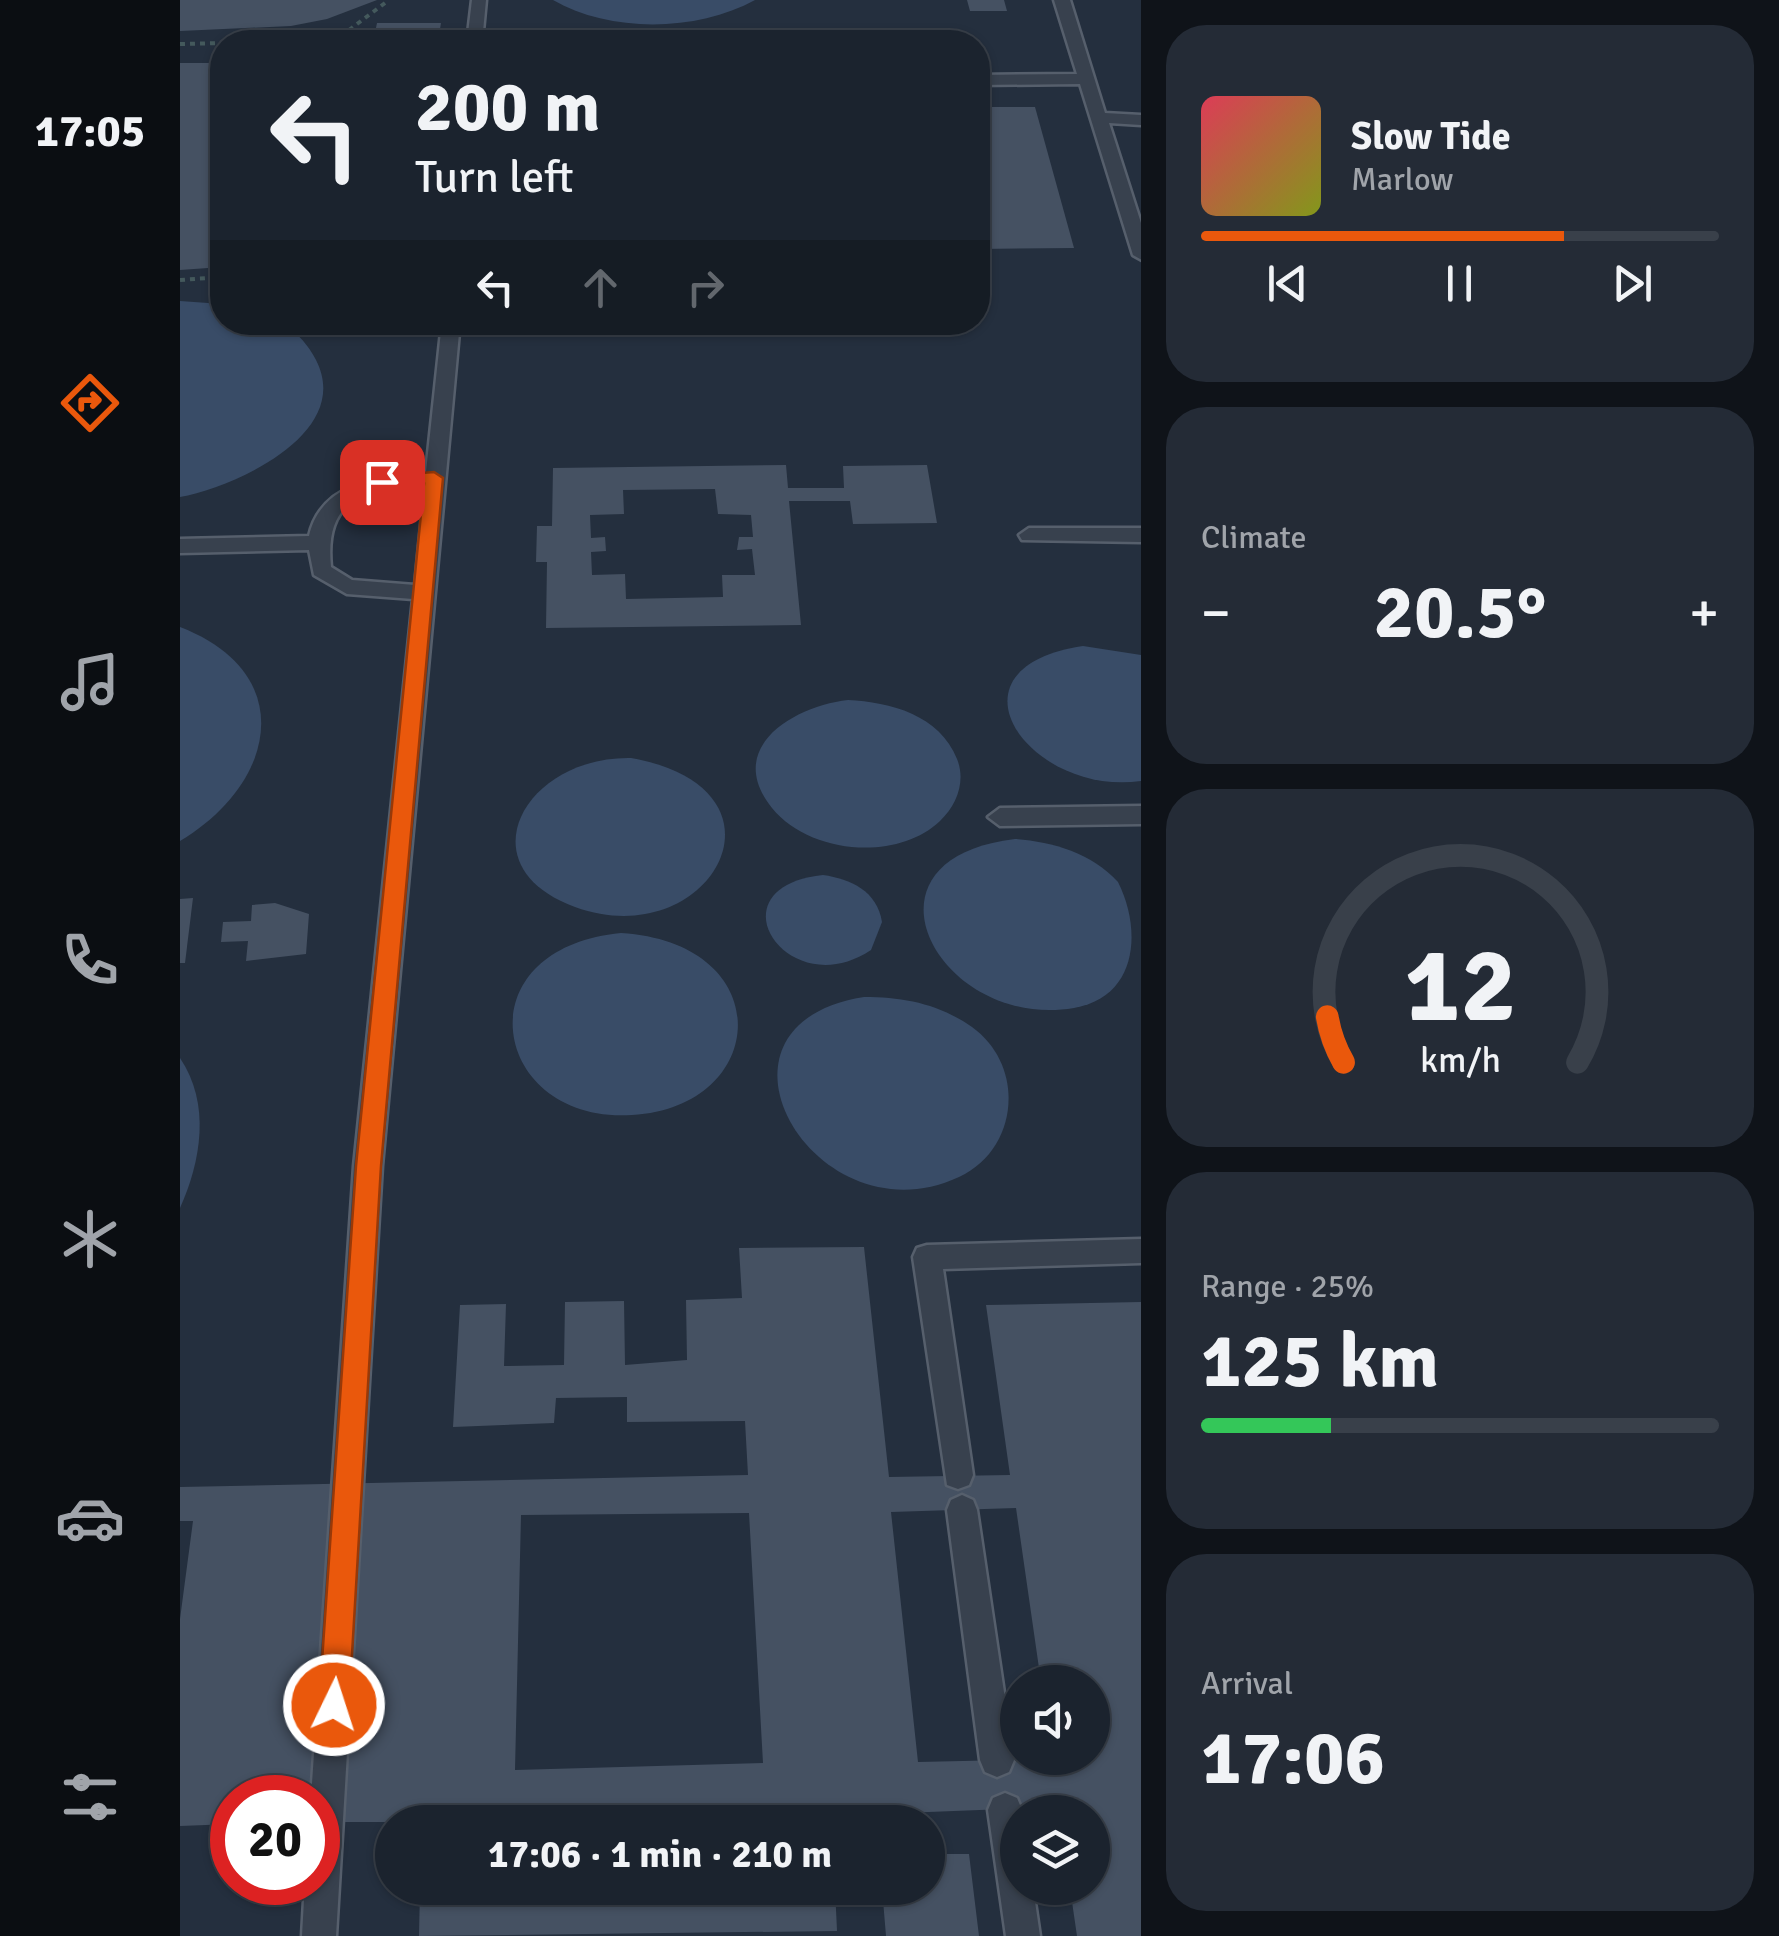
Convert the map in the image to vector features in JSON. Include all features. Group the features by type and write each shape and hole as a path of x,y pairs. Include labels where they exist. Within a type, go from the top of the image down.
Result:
{"lane":[{"path":"476,30 479,0"},
{"path":"1062,0 1141,252"},
{"path":"990,80 1087,79"},
{"path":"1099,117 1141,120"},
{"path":"319,1936 368,1166 449,335"},
{"path":"424,593 347,586 321,570 315,543 323,515 344,497 382,482 434,478"},
{"path":"1030,535 1141,535"},
{"path":"180,546 315,543"},
{"path":"1000,817 1141,815"},
{"path":"958,1475 927,1257 1141,1252"},
{"path":"962,1510 997,1760"},
{"path":"1019,1905 1023,1936"}],"path":[{"path":"349,30 389,0"},
{"path":"180,44 210,44"},
{"path":"180,280 210,277"}],"water":[{"path":"553,0 755,0 707,18 654,24 600,18"},
{"path":"180,301 210,303 210,335 297,335 316,360 323,387 318,411 304,433 257,469 180,497"},
{"path":"180,627 218,647 244,672 258,700 261,729 254,760 238,790 213,817 180,841"},
{"path":"1083,646 1141,655 1141,781 1101,781 1064,770 1035,751 1015,728 1007,703 1014,679 1039,659"},
{"path":"848,700 912,714 939,732 949,744 960,767 958,792 946,815 922,834 878,847 830,843 788,823 772,808 759,786 756,766 772,733 807,711"},
{"path":"631,758 684,775 714,801 725,832 718,862 698,890 665,909 623,916 575,907 541,889 522,866 516,841 521,816 537,793 562,775 594,762"},
{"path":"1015,839 1071,851 1096,863 1118,882 1130,920 1129,959 1111,990 1095,1001 1074,1008 1026,1008 984,994 952,970 930,940 924,907 934,877 963,853"},
{"path":"823,875 861,888 875,902 882,922 871,950 840,963 812,964 789,954 773,938 766,919 771,900 789,884"},
{"path":"621,933 673,943 709,965 731,993 738,1025 731,1057 711,1085 678,1105 632,1115 585,1110 548,1093 524,1066 513,1033 516,1000 535,969 569,946"},
{"path":"864,997 907,1000 947,1013 972,1027 989,1043 1001,1063 1007,1084 1004,1128 979,1164 959,1177 906,1190 858,1181 819,1157 791,1123 778,1084 784,1046 811,1016"},
{"path":"180,1058 196,1094 200,1133 193,1171 180,1208"}],"building":[{"path":"180,0 377,0 327,19 291,26 180,31"},
{"path":"967,0 1004,0 1007,11 970,11"},
{"path":"377,23 441,23 440,30 376,30"},
{"path":"180,63 210,63 210,268 180,270"},
{"path":"990,107 1035,107 1074,248 990,249"},
{"path":"786,465 788,488 844,488 843,466 927,465 937,523 853,524 850,501 789,501 801,625 546,628 547,562 536,562 537,526 552,526 553,468","holes":["715,489 718,514 751,515 753,537 739,537 737,550 752,549 755,575 722,575 723,597 626,599 625,574 592,575 591,552 606,551 605,537 591,538 590,515 624,514 623,490"]},
{"path":"193,898 185,963 180,963 180,899"},
{"path":"275,903 309,914 306,954 246,961 248,941 221,942 223,922 251,921 252,905"},
{"path":"864,1247 889,1477 1010,1475 986,1305 1141,1302 1141,1936 1077,1936 1072,1905 1110,1905 1110,1795 1000,1795 1000,1809 945,1811 945,1805 375,1805 375,1822 340,1822 340,1775 210,1775 210,1825 180,1826 180,1619 193,1521 180,1521 180,1487 748,1475 745,1421 627,1422 627,1397 556,1398 554,1423 453,1427 460,1305 506,1304 504,1366 564,1365 565,1302 624,1301 625,1365 687,1360 686,1300 742,1298 739,1248","holes":["1016,1508 1039,1665 1110,1665 1110,1775 1000,1775 1000,1760 918,1762 891,1512","749,1513 763,1763 515,1770 521,1515"]},
{"path":"945,1854 969,1854 979,1936 886,1936 883,1905 945,1905"},
{"path":"420,1905 836,1905 837,1931 419,1936"}],"route":[{"path":"334,1705 368,1166 434,478 382,482"}]}
